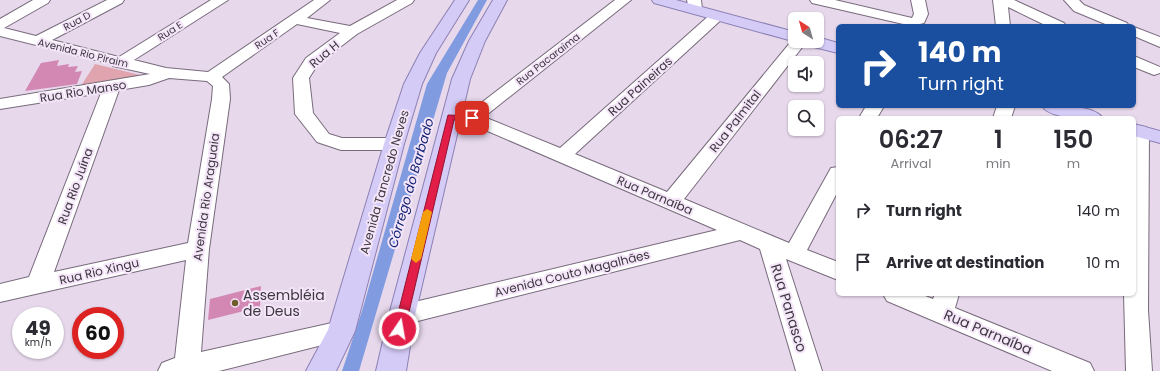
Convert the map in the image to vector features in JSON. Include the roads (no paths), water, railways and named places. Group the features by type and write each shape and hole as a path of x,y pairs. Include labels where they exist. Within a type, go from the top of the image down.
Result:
{"main road":[{"name":"Avenida Tancredo Neves","path":"321,371 341,331 394,144 413,84 428,53 462,0"},
{"path":"391,371 402,315 461,79 477,41 500,0"},
{"path":"659,0 695,5 717,16 788,34"},
{"path":"824,44 836,47"},
{"path":"1058,108 1086,116"}],"street":[{"path":"0,25 42,0"},
{"name":"Rua D","path":"37,42 117,0"},
{"name":"Rua E","path":"119,63 221,0"},
{"name":"Rua F","path":"211,76 296,20 323,0"},
{"name":"Rua H","path":"394,144 341,144 323,138 304,114 301,78 312,60 352,31 407,0"},
{"name":"Rua Pacaraima","path":"472,118 624,0"},
{"path":"816,0 913,22 919,20 921,14 918,0"},
{"path":"1000,0 1003,24"},
{"path":"1003,0 1055,24"},
{"path":"1071,0 1079,8 1117,24"},
{"name":"Rua Paineiras","path":"562,156 717,16"},
{"path":"296,20 352,31"},
{"path":"1136,32 1160,42"},
{"name":"Avenida Rio Piraim","path":"5,36 37,42 166,74"},
{"name":"Rua Palmital","path":"672,201 793,48"},
{"path":"1136,62 1154,70"},
{"path":"166,74 211,76"},
{"name":"Rua Rio Manso","path":"0,104 149,80 166,74"},
{"name":"Avenida Rio Araguaia","path":"179,369 221,99 221,84 211,76"},
{"name":"Rua Rio Juína","path":"38,285 112,86"},
{"path":"451,117 472,118"},
{"name":"Rua Parnaíba","path":"472,118 672,201 741,232 836,270"},
{"path":"1139,371 1136,310 1145,133"},
{"name":"Rua Panasco","path":"794,253 836,177"},
{"name":"Avenida Couto Magalhães","path":"402,315 741,232"},
{"name":"Rua Panasco","path":"770,244 809,371"},
{"name":"Rua Rio Xingu","path":"0,293 198,249"},
{"name":"Rua Parnaíba","path":"906,296 944,303 1081,371"},
{"path":"179,369 341,331"}],"water":[{"name":"Córrego do Barbado","path":"478,0 487,0 447,73 359,371 342,371 362,311 427,84"}],"place":[{"name":"Assembléia de Deus","path":"235,303"}]}
